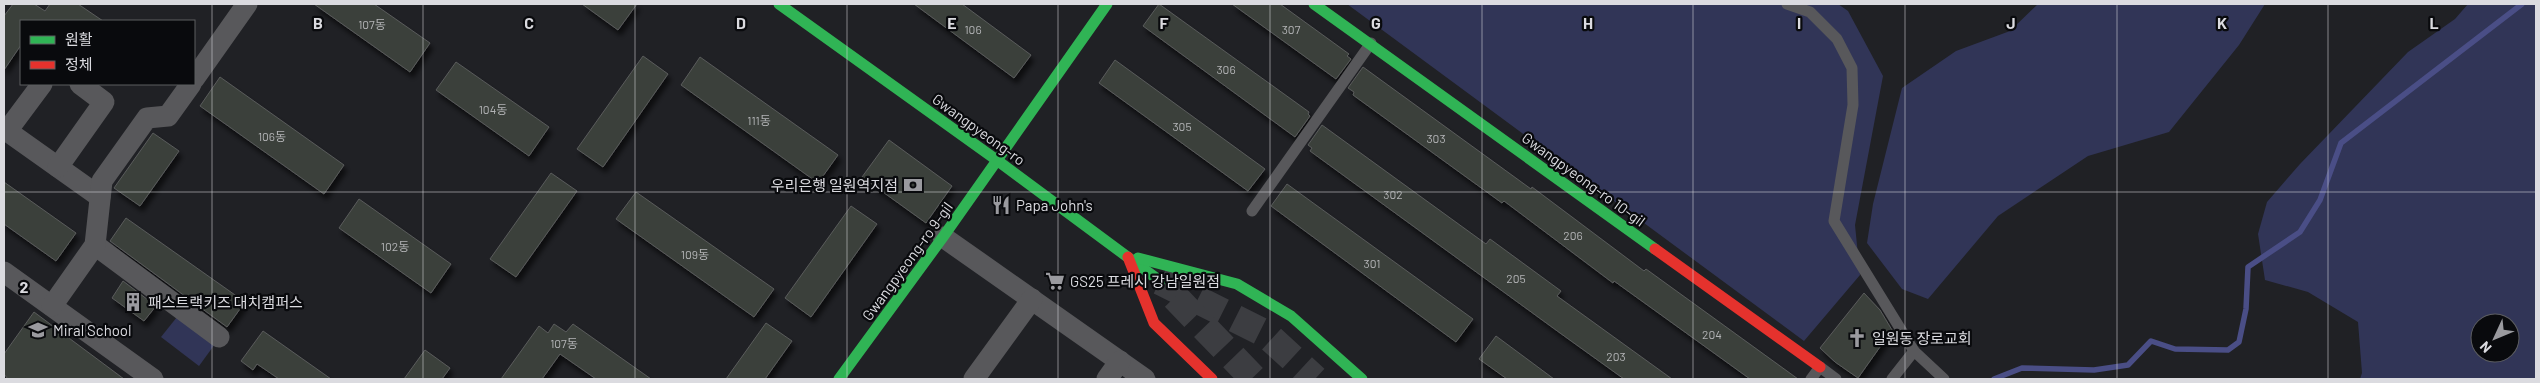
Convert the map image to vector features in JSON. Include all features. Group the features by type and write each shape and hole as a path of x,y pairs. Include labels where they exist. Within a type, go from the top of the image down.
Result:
{"street":[{"path":"195,78 247,4"},
{"name":"Gwangpyeong-ro","path":"779,4 998,160 1160,281"},
{"path":"998,160 1107,4"},
{"name":"Gwangpyeong-ro 10-gil","path":"1314,4 1371,43 1820,367"},
{"path":"41,85 5,132 100,198"},
{"path":"58,167 104,102 81,85"},
{"path":"52,306 95,245 102,181 147,118 168,116 190,85"},
{"name":"Gwangpyeong-ro 9-gil","path":"845,377 998,160"},
{"path":"944,237 1145,379"},
{"path":"95,245 219,337"},
{"path":"1127,256 1154,322 1212,379"},
{"path":"1127,256 1237,284 1291,316 1362,379"},
{"path":"4,272 153,379"},
{"path":"974,379 1032,299"},
{"path":"1106,379 1120,361"}],"lane":[{"path":"1787,4 1810,12 1837,39 1852,68 1853,105 1834,221 1914,352 1944,379"},
{"path":"1252,211 1371,43"},
{"path":"1892,379 1914,352"},
{"path":"1811,379 1820,367"},
{"name":"Gwangpyeong-ro 10-gil","path":"1820,367 1836,379"}],"shaded area":[{"path":"1347,4 1838,4 1848,11 1883,76 1855,225 1860,275 1804,341"},
{"path":"2038,4 2265,4 2239,45 2169,132 2088,156 1998,216 1928,299 1902,289 1867,243 1873,204 1902,88 1956,51 2010,31"},
{"path":"2468,4 2536,4 2536,379 2360,379 2362,373 2358,322 2308,292 2265,280 2258,234 2267,202 2300,164 2408,52 2455,19"},
{"path":"177,317 215,344 199,366 161,337"}],"building":[{"path":"13,4 34,4 45,11 50,4 78,4 102,20 20,20 20,46 4,70 4,16"},
{"path":"314,4 374,4 430,43 410,72"},
{"path":"582,4 637,4 618,30"},
{"path":"914,4 962,4 1031,55 1014,78"},
{"path":"1159,4 1309,112 1310,116 1295,137 1143,26"},
{"path":"1232,4 1280,4 1349,54 1347,56 1351,59 1336,79"},
{"path":"643,56 668,74 603,167 577,149"},
{"path":"700,57 838,155 818,183 681,85"},
{"path":"1115,60 1265,169 1248,191 1099,83"},
{"path":"456,62 549,127 529,156 436,90"},
{"path":"1363,67 1531,189 1532,187 1644,271 1646,269 1798,379 1750,379 1614,281 1613,283 1504,201 1502,203 1353,95 1354,92 1348,88"},
{"path":"220,77 344,165 324,194 200,106"},
{"path":"1322,125 1486,244 1490,239 1561,291 1557,296 1672,379 1624,379 1560,333 1310,151 1312,148 1308,145"},
{"path":"153,133 179,151 140,206 114,188"},
{"path":"889,140 952,186 926,223 862,177"},
{"path":"551,173 577,191 516,277 490,259"},
{"path":"4,182 76,233 56,261 4,224"},
{"path":"1287,184 1473,319 1456,342 1271,206"},
{"path":"636,192 774,289 754,317 616,219"},
{"path":"359,199 451,264 431,293 339,228"},
{"path":"851,206 877,224 811,317 785,298"},
{"path":"126,218 245,302 227,327 110,241"},
{"name":"패스트랙키즈 대치캠퍼스","path":"123,281 156,306 144,321 112,298"},
{"name":"일원동 장로교회","path":"1864,293 1880,310 1892,330 1858,378 1835,362 1820,348"},
{"name":"Miral School","path":"34,312 124,379 8,379 4,374 4,354"},
{"path":"766,323 792,341 765,379 726,379"},
{"path":"554,324 566,332 573,324 651,379 596,379 560,354 542,379 501,379 539,326 548,333"},
{"path":"263,331 331,379 279,379 257,364 253,370 241,361"},
{"path":"1496,336 1554,379 1507,379 1479,359"},
{"path":"425,350 450,368 442,379 404,379"}],"waterway":[{"path":"1994,379 2022,368 2094,370 2128,365 2151,341 2175,349 2228,350 2239,342 2246,309 2248,267 2300,232 2320,200 2341,143 2522,4"}],"tunnel":[{"path":"1160,281 1266,334 1315,379"},
{"path":"1175,297 1254,379"}],"traffic: fast":[{"path":"779,4 998,161 1160,281"},
{"path":"839,379 943,237 1107,4"},
{"path":"1314,4 1655,249"},
{"path":"1138,258 1237,284 1291,316 1362,379"}],"traffic: jam":[{"path":"1655,249 1820,367"},
{"path":"1128,257 1154,323 1212,379"}],"place":[{"name":"우리은행 일원역지점","path":"913,185"},
{"name":"Papa John's","path":"1001,205"},
{"name":"GS25 프레시 강남일원점","path":"1055,281"},
{"name":"패스트랙키즈 대치캠퍼스","path":"133,302"},
{"name":"Miral School","path":"38,330"},
{"name":"일원동 장로교회","path":"1857,338"}]}
